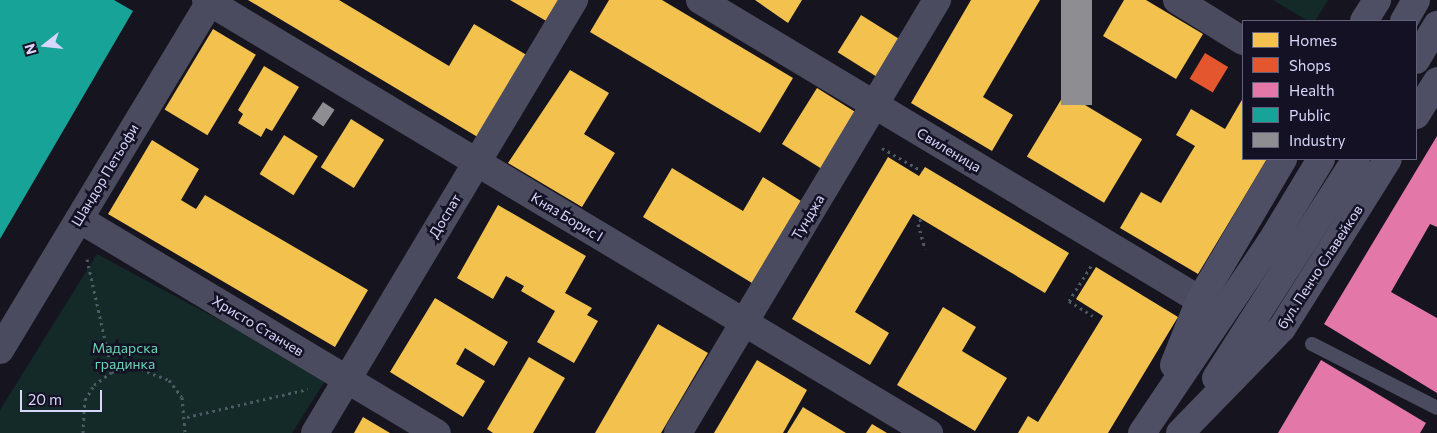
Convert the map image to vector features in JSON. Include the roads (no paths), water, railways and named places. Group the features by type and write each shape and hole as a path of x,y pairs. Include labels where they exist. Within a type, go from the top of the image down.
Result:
{"main road":[{"path":"1365,20 1377,0"},
{"path":"1405,20 1416,0"},
{"path":"1417,58 1437,25"},
{"path":"1417,113 1437,82"},
{"path":"1158,408 1200,300 1282,160"},
{"path":"1142,433 1271,242 1320,160"},
{"name":"бул. Пенчо Славейков","path":"1180,433 1297,257 1355,160"},
{"name":"бул. Пенчо Славейков","path":"1180,433 1282,328 1387,160"}],"street":[{"name":"Доспат","path":"315,433 574,0"},
{"name":"Свиленица","path":"700,0 1200,300"},
{"name":"Тунджа","path":"678,433 938,0"},
{"path":"1177,0 1242,40"},
{"name":"Княз Борис I","path":"209,1 929,433"},
{"name":"Шандор Петьофи","path":"0,350 209,1"},
{"name":"Христо Станчев","path":"79,219 437,433"}],"lane":[{"path":"1312,344 1432,400"}],"park label":[{"name":"Мадарска градинка","path":"125,356"}]}
